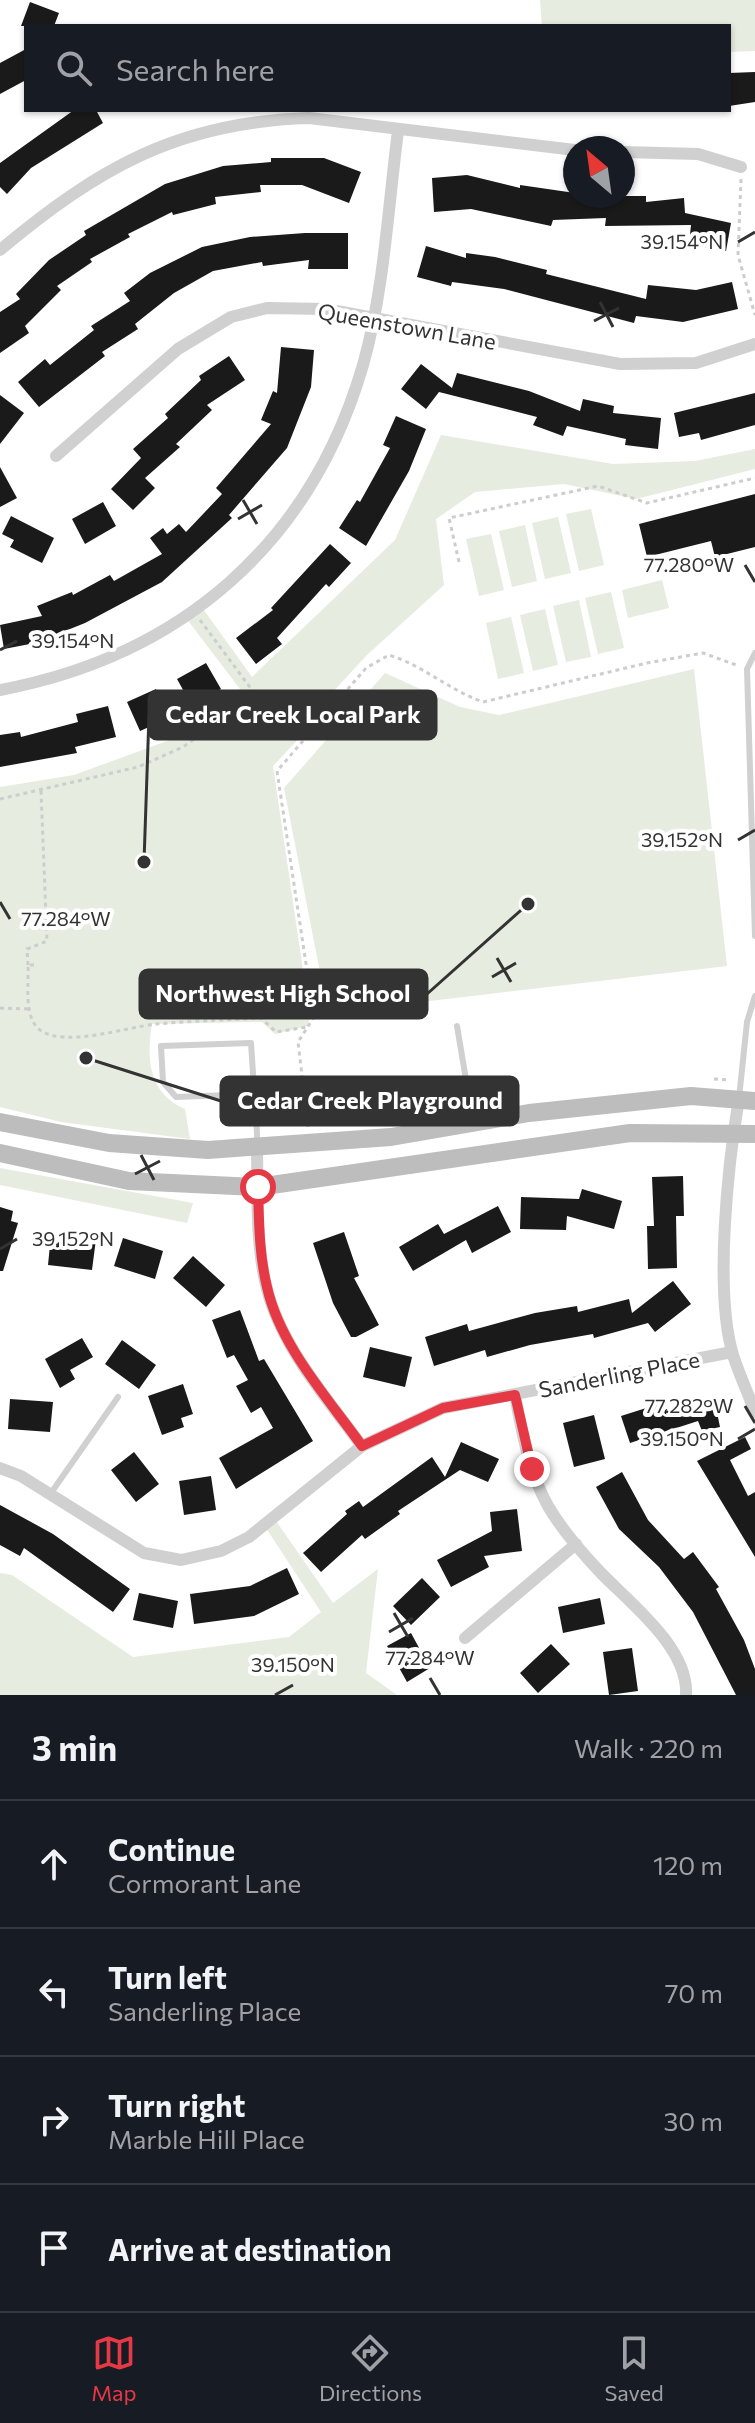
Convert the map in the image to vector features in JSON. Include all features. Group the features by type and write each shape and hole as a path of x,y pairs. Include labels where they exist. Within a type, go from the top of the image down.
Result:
{"main road":[{"path":"0,1122 109,1143 208,1150 391,1137 473,1121 691,1096 745,1093"},
{"path":"0,1153 129,1181 258,1187 630,1133 734,1131 755,1134"}],"street":[{"path":"0,250 78,188 138,155 180,139 266,119 339,121 398,131 563,149"},
{"path":"0,690 83,670 132,649 194,611 263,553 322,468 363,364 373,318 398,131"},
{"path":"635,152 698,154 741,167"},
{"name":"Queenstown Lane","path":"56,456 178,349 231,317 267,308 326,309 588,358 648,366 696,363 755,344"},
{"path":"745,1093 734,1131 726,1215 726,1306 732,1352 755,1412"},
{"path":"257,1147 259,1235 267,1288 281,1327 362,1446"},
{"name":"Sanderling Place","path":"0,1468 50,1494 144,1553 181,1560 221,1551 249,1537 362,1446 443,1408 732,1352"},
{"path":"515,1395 532,1469 547,1504 600,1572 648,1616 683,1673 686,1695"},
{"path":"465,1638 576,1544"}],"lane":[{"path":"755,653 747,669 755,936"},
{"path":"745,1093 747,1022 755,996"},
{"path":"457,1026 473,1121"},
{"path":"254,1094 176,1097 163,1082 161,1046 251,1043 254,1094 257,1147"},
{"path":"50,1494 118,1397"}],"path":[{"path":"741,167 738,255 755,315"},
{"path":"459,562 449,518 598,486 647,503 755,478"},
{"path":"194,611 258,694 269,702 292,703 316,727"},
{"path":"308,1131 298,1042 314,1017 277,771 366,668 389,655 418,664 461,694 483,702 647,663 703,653 747,669"},
{"path":"0,799 138,767 183,747 258,694"},
{"path":"41,791 47,941 27,949 31,965 30,1016 40,1030 58,1035 111,1034 152,1024 261,1018 276,1032 308,1027"},
{"path":"0,1008 30,1009"},
{"path":"710,1079 745,1093"}],"shaded area":[{"path":"540,0 755,0 755,51 731,52 731,24 542,24"},
{"path":"441,435 613,464 695,461 755,449 755,469 636,499 564,484 475,492 436,519 444,585 367,655 330,695 335,700 273,766 310,1018 307,1026 275,1034 262,1022 152,1024 150,1063 153,1074 164,1094 185,1109 190,1139 61,1122 0,1107 0,787 74,775 197,730 240,689 186,618 201,606 252,677 395,540"},
{"path":"591,509 604,565 579,571 566,514"},
{"path":"558,517 571,573 545,579 532,523"},
{"path":"525,525 537,581 512,587 499,531"},
{"path":"491,534 504,590 479,596 466,539"},
{"path":"662,580 669,608 628,618 622,590"},
{"path":"611,592 624,648 598,654 585,598"},
{"path":"579,600 591,657 566,662 553,606"},
{"path":"545,609 558,665 533,671 520,615"},
{"path":"511,617 524,673 498,679 486,623"},
{"path":"694,669 727,966 328,1013 284,788 385,673 460,707 499,715"},
{"path":"0,1168 193,1203 187,1223 0,1185"},
{"path":"274,1518 333,1603 378,1569 366,1673 397,1695 0,1695 0,1573 12,1575 133,1657 289,1637 321,1612 264,1525"}],"building":[{"path":"30,2 59,13 55,24 21,26"},
{"path":"24,50 24,81 0,94 0,63"},
{"path":"755,72 755,102 731,106 731,73"},
{"path":"71,112 97,112 103,123 31,168 7,194 0,187 0,163"},
{"path":"271,158 324,158 361,172 349,203 302,185 260,185 261,192 215,197 216,204 173,215 172,212 128,234 130,237 90,259 92,262 57,286 61,290 25,326 29,333 0,353 0,312 20,299 16,294 49,260 86,235 84,231 165,184 223,166 271,162"},
{"path":"467,175 520,188 520,185 563,191 563,208 635,208 635,196 646,196 646,202 684,198 685,213 731,223 726,251 689,244 691,225 605,226 606,218 553,220 551,226 471,209 434,212 432,178"},
{"path":"348,233 348,269 308,269 309,260 263,266 262,262 213,271 174,293 135,324 138,329 102,352 105,356 39,407 18,382 45,359 50,365 94,330 91,326 130,301 124,293 150,273 202,247 250,237"},
{"path":"426,246 466,258 466,253 495,257 547,270 546,274 646,299 648,285 696,290 732,282 738,309 683,322 636,316 634,323 504,289 452,282 451,286 417,277"},
{"path":"281,347 314,350 311,387 287,448 229,515 232,518 162,582 85,623 35,643 4,649 0,625 42,616 37,606 72,592 73,595 110,575 114,581 162,554 150,538 163,528 167,534 179,524 186,532 222,494 216,488 271,424 261,420 273,391 277,393"},
{"path":"229,356 245,380 207,405 212,410 176,444 180,447 145,478 155,488 133,510 111,489 141,458 133,449 168,418 165,414 201,380 199,376"},
{"path":"421,364 452,388 457,373 529,391 580,411 583,399 614,406 613,413 661,418 658,449 625,445 626,439 567,426 563,436 533,425 537,417 439,392 426,409 401,389"},
{"path":"755,393 755,425 701,440 699,433 679,437 674,413"},
{"path":"0,395 24,413 0,444"},
{"path":"396,416 426,429 409,471 366,546 339,528 357,500 360,502 390,448 383,445"},
{"path":"0,467 17,498 0,507"},
{"path":"755,494 755,547 715,557 711,541 647,557 639,524"},
{"path":"103,502 116,526 85,544 72,519"},
{"path":"11,516 54,538 42,563 10,547 14,540 2,534"},
{"path":"330,544 351,563 329,587 326,584 277,638 282,644 256,664 236,638 273,610 271,608"},
{"path":"206,663 221,689 192,706 177,679"},
{"path":"156,689 169,718 140,731 127,702"},
{"path":"108,706 116,737 75,747 77,753 0,767 0,735 20,732 21,737 78,722 76,714"},
{"path":"683,1176 684,1216 676,1216 677,1268 648,1269 647,1226 654,1226 652,1177"},
{"path":"582,1189 622,1201 614,1229 567,1216 566,1230 520,1229 521,1197 579,1199"},
{"path":"498,1206 511,1232 472,1253 466,1240 413,1271 399,1247 438,1224 444,1234"},
{"path":"0,1207 13,1211 11,1221 18,1223 3,1271 0,1271"},
{"path":"344,1232 359,1276 354,1278 379,1325 356,1337 351,1337 333,1303 313,1243"},
{"path":"51,1235 96,1239 92,1270 48,1265"},
{"path":"123,1238 163,1251 155,1279 114,1266"},
{"path":"193,1256 225,1285 206,1307 173,1278"},
{"path":"673,1281 691,1304 655,1332 648,1323 594,1338 593,1334 530,1345 487,1357 485,1350 434,1366 425,1337 467,1324 469,1331 535,1313 577,1306 578,1312 629,1299 632,1313"},
{"path":"240,1310 259,1361 264,1359 313,1441 236,1489 219,1458 273,1428 261,1407 251,1413 236,1386 248,1380 234,1355 227,1358 212,1320"},
{"path":"82,1338 93,1357 70,1370 75,1379 60,1388 45,1359"},
{"path":"122,1340 156,1365 139,1389 105,1364"},
{"path":"370,1347 412,1357 405,1387 363,1377"},
{"path":"183,1384 193,1414 181,1418 184,1427 162,1435 148,1396"},
{"path":"714,1398 720,1427 702,1431 698,1421 630,1443 621,1416 662,1403 664,1409"},
{"path":"10,1399 53,1402 50,1432 8,1429"},
{"path":"594,1415 605,1459 574,1467 563,1423"},
{"path":"745,1437 751,1449 730,1460 748,1496 755,1492 755,1557 697,1461"},
{"path":"461,1442 499,1459 488,1482 460,1470 398,1511 400,1514 365,1539 362,1535 321,1572 303,1553 347,1514 345,1511 359,1501 363,1507 432,1457 445,1477"},
{"path":"134,1452 159,1484 136,1502 111,1470"},
{"path":"622,1472 648,1520 684,1559 693,1552 719,1587 716,1589 744,1640 755,1669 755,1695 736,1695 693,1612 659,1567 619,1529 596,1487"},
{"path":"211,1476 216,1510 184,1515 179,1481"},
{"path":"0,1505 53,1534 130,1589 113,1612 24,1548 20,1556 0,1545"},
{"path":"517,1509 522,1551 484,1556 489,1567 451,1587 437,1560 492,1531 490,1512"},
{"path":"287,1568 299,1594 254,1616 194,1624 190,1594 250,1586"},
{"path":"422,1578 440,1597 411,1625 393,1606"},
{"path":"139,1593 178,1601 173,1628 133,1620"},
{"path":"600,1598 605,1624 563,1633 558,1607"},
{"path":"411,1633 430,1668 407,1682 387,1646"},
{"path":"551,1644 570,1664 538,1693 520,1673"},
{"path":"632,1648 638,1691 609,1695 603,1652"}],"place":[{"name":"Cedar Creek Local Park","path":"144,862"},
{"name":"Northwest High School","path":"528,904"},
{"name":"Cedar Creek Playground","path":"86,1058"}],"route":[{"path":"258,1187 259,1235 267,1288 281,1327 362,1446 443,1408 515,1395 532,1469"}]}
